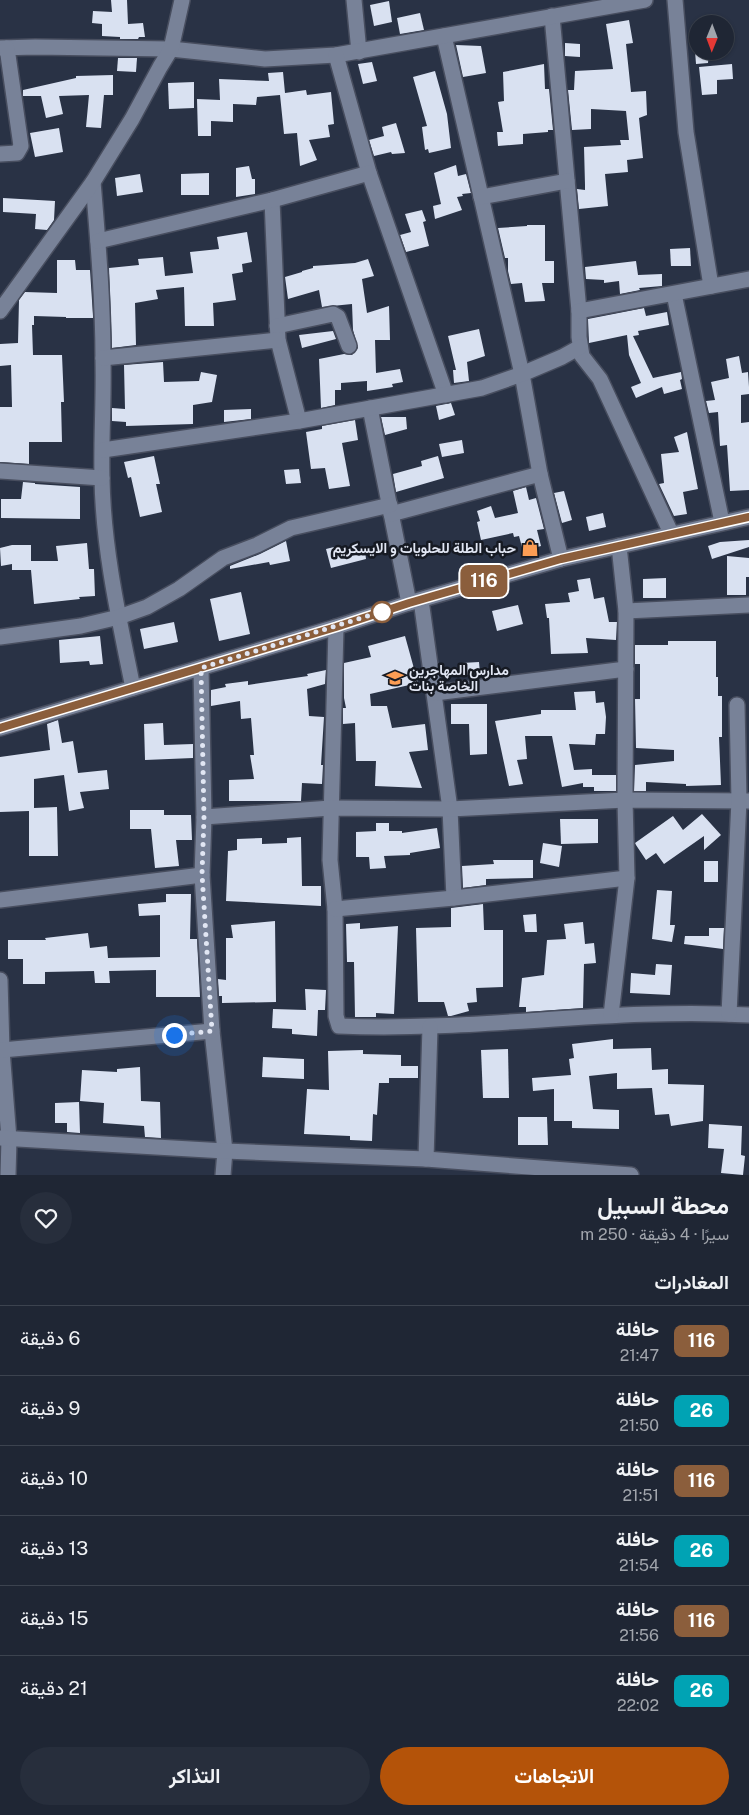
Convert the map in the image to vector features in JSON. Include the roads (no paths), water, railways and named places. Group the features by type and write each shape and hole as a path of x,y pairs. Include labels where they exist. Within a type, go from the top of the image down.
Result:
{"street":[{"path":"0,312 93,182 132,119 171,50 182,0"},
{"path":"354,0 359,52"},
{"path":"0,154 17,153 21,146 3,48 171,50 265,59 336,55 645,0"},
{"path":"675,0 686,132 710,286"},
{"path":"552,16 579,311 580,347 585,361 600,379 671,533"},
{"path":"444,36 522,374 540,474 561,559"},
{"path":"336,55 368,173 446,395"},
{"path":"98,241 272,200 368,173"},
{"path":"481,197 567,181"},
{"path":"93,182 104,358 102,478 106,527 119,617 133,688"},
{"path":"272,200 278,333 284,368 299,421"},
{"path":"579,311 749,279"},
{"path":"674,294 722,522"},
{"path":"104,358 278,333 333,314 338,317 349,346"},
{"path":"103,450 299,421 482,388 522,374 580,347"},
{"path":"370,408 390,509 415,602 435,692 450,809 454,898"},
{"path":"0,471 102,478"},
{"path":"0,637 81,626 119,617 147,606 179,589 223,558 257,545 291,528 390,509 540,474"},
{"path":"0,728 561,559 749,517"},
{"path":"611,1015 627,878 625,800 626,611 619,546"},
{"path":"626,611 749,604"},
{"path":"336,627 330,860 335,909 336,1016 339,1026 430,1027 611,1015 749,1015"},
{"path":"201,668 204,817 202,874 212,1031 225,1151 223,1175"},
{"path":"435,692 626,669"},
{"path":"729,1014 744,800 737,705"},
{"path":"204,817 331,808 450,809 625,800 744,800"},
{"path":"0,900 202,874"},
{"path":"335,909 454,898 627,878"},
{"path":"0,980 8,1175"},
{"path":"426,1159 430,1027"},
{"path":"2,1050 212,1031"},
{"path":"5,1138 225,1151 426,1159 631,1175"}],"place":[{"name":"حباب الطلة للحلويات و الايسكريم","path":"530,548"},
{"name":"مدارس المهاجرين الخاصة بنات","path":"395,678"}]}
